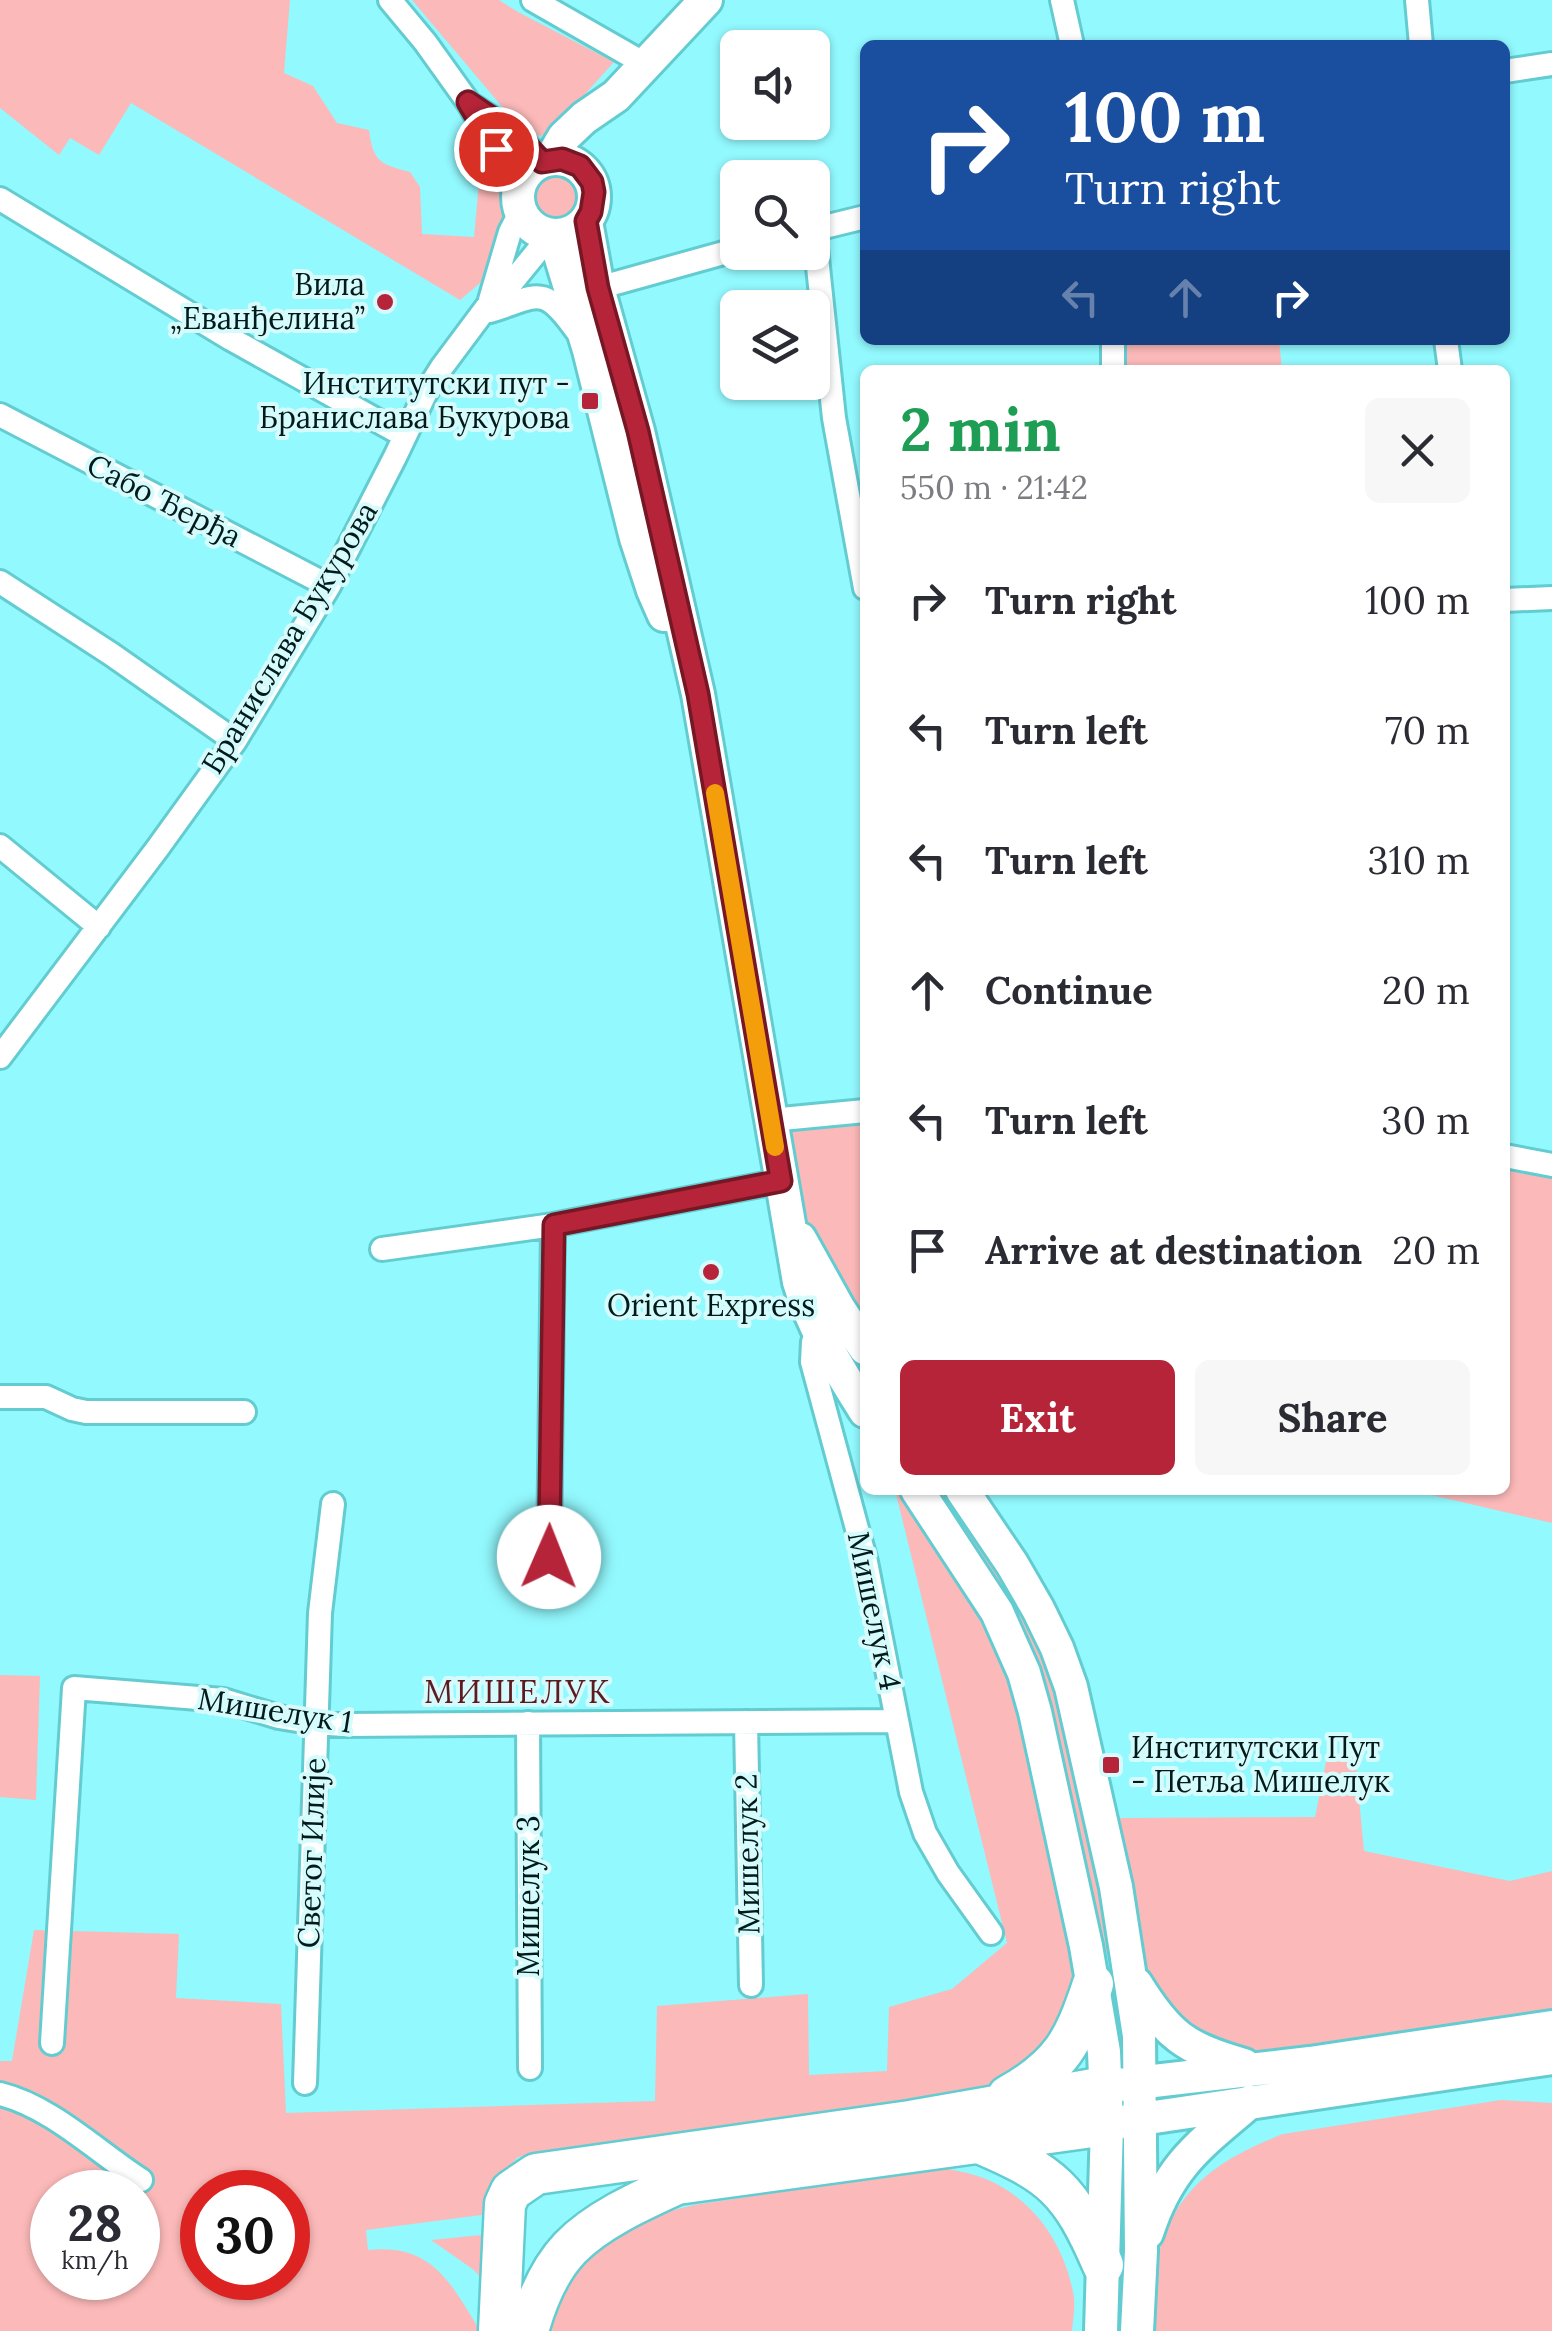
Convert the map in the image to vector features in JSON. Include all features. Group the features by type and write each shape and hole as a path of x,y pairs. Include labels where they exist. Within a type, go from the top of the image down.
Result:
{"highway":[{"path":"499,2331 504,2204 511,2191 536,2174 982,2125 1059,2058 1111,1979"},
{"path":"528,2331 543,2288 570,2248 633,2204 677,2184 982,2125 1123,2103"},
{"path":"982,2125 1012,2157 1057,2186 1074,2205 1103,2265"}],"street":[{"path":"390,0 468,102 518,136 534,178 532,226 551,234 566,234 586,221 594,192 586,174 571,162 534,178"},
{"path":"534,0 645,64"},
{"path":"534,178 564,138 616,96 706,0"},
{"path":"1062,0 1071,40"},
{"path":"1416,0 1420,40"},
{"path":"1510,70 1552,64"},
{"path":"586,174 597,133 616,96"},
{"name":"Бранислава Букурова","path":"486,309 510,232 534,178"},
{"path":"0,198 231,339 405,436"},
{"path":"830,226 860,218"},
{"path":"586,221 598,288 638,431 693,673"},
{"path":"551,234 589,350 644,568 693,673"},
{"name":"Бранислава Букурова","path":"4,1042 100,927 234,740 328,586 425,394 486,309 551,234"},
{"path":"598,288 720,255"},
{"path":"817,270 834,418 860,561"},
{"path":"486,309 543,297 563,312 589,350"},
{"name":"Сабо Ђерђа","path":"0,416 328,586"},
{"path":"0,582 234,740"},
{"path":"1510,600 1552,598"},
{"name":"Мишелук 4","path":"693,673 799,1282 818,1330 812,1362 858,1527 911,1792 925,1833 948,1873 991,1932"},
{"path":"0,846 100,927"},
{"path":"771,1120 860,1111"},
{"path":"1510,1157 1552,1165"},
{"path":"382,1248 554,1225 781,1181"},
{"path":"788,1218 860,1340"},
{"path":"549,1557 554,1225"},
{"path":"818,1330 860,1403"},
{"path":"0,1397 46,1397 86,1412 244,1412"},
{"path":"920,1495 997,1612 1024,1673 1111,1979 1188,2046 1258,2068"},
{"path":"965,1495 1038,1609 1072,1687 1116,1887 1104,2052 1123,2103 1141,2252 1137,2331"},
{"name":"Светог Илије","path":"305,2083 320,1612 333,1504"},
{"name":"Мишелук 1","path":"52,2043 74,1688 223,1700 315,1723 896,1721"},
{"name":"Мишелук 2","path":"746,1722 751,1986"},
{"name":"Мишелук 3","path":"528,1723 530,2068"},
{"path":"1123,2103 1258,2068 1547,2043"},
{"path":"1123,2103 1250,2102 1547,2043"},
{"path":"8,2096 44,2110 126,2170"},
{"path":"1141,2252 1164,2188 1181,2164 1250,2102"},
{"path":"1101,2331 1103,2265 1123,2103"}],"shaded area":[{"path":"0,0 290,0 284,73 313,86 337,123 369,130 380,160 410,172 420,187 422,234 474,237 479,182 499,172 507,193 507,215 486,278 460,300 131,103 99,155 70,138 59,155 0,108"},
{"path":"412,0 499,0 614,62 548,135 533,136 521,129"},
{"path":"559,171 577,179 585,197 577,215 559,223 541,215 533,197 541,179"},
{"path":"1123,345 1280,345 1282,365 1124,365"},
{"path":"860,1117 860,1329 797,1214 782,1125"},
{"path":"1510,1152 1552,1160 1552,1523 1432,1495 1510,1495"},
{"path":"896,1495 906,1495 966,1590 1011,1678 1062,1899 1074,1993 1050,2044 998,2093 518,2157 500,2176 489,2214 366,2230 368,2250 408,2253 437,2270 480,2331 0,2331 0,2061 12,2061 34,1930 179,1934 176,1998 281,2004 286,2113 655,2101 657,2006 808,1994 809,2075 887,2071 889,2007 952,1989 1007,1943"},
{"path":"938,1495 949,1495 1018,1596 1052,1679 1112,1951 1102,1954 1041,1682 1010,1599"},
{"path":"0,1675 40,1676 36,1800 0,1797"},
{"path":"1328,1752 1355,1757 1364,1851 1510,1881 1552,1871 1552,2013 1275,2059 1227,2051 1151,2003 1112,1818 1315,1817"},
{"path":"1501,2100 1552,2103 1552,2331 1151,2331 1155,2269 1164,2236 1187,2196 1219,2166 1283,2134"},
{"path":"941,2167 981,2177 1032,2210 1062,2256 1068,2274 1074,2301 1072,2331 538,2331 577,2257 646,2217 694,2205"},
{"path":"491,2234 489,2287 474,2270 431,2240"}],"slow traffic":[{"path":"715,793 775,1147"}],"place":[{"name":"Вила „Еванђелина”","path":"385,302"},
{"name":"Институтски пут - Бранислава Букурова","path":"590,401"},
{"name":"Orient Express","path":"711,1272"},
{"name":"Институтски Пут - Петља Мишелук","path":"1111,1765"}],"district":[{"name":"МИШЕЛУК","path":"518,1692"}],"route":[{"path":"496,149 468,102 518,136 542,162 571,162 580,166 592,182 594,202 586,221 598,288 638,431 698,694 781,1181 554,1225 549,1557"}]}
